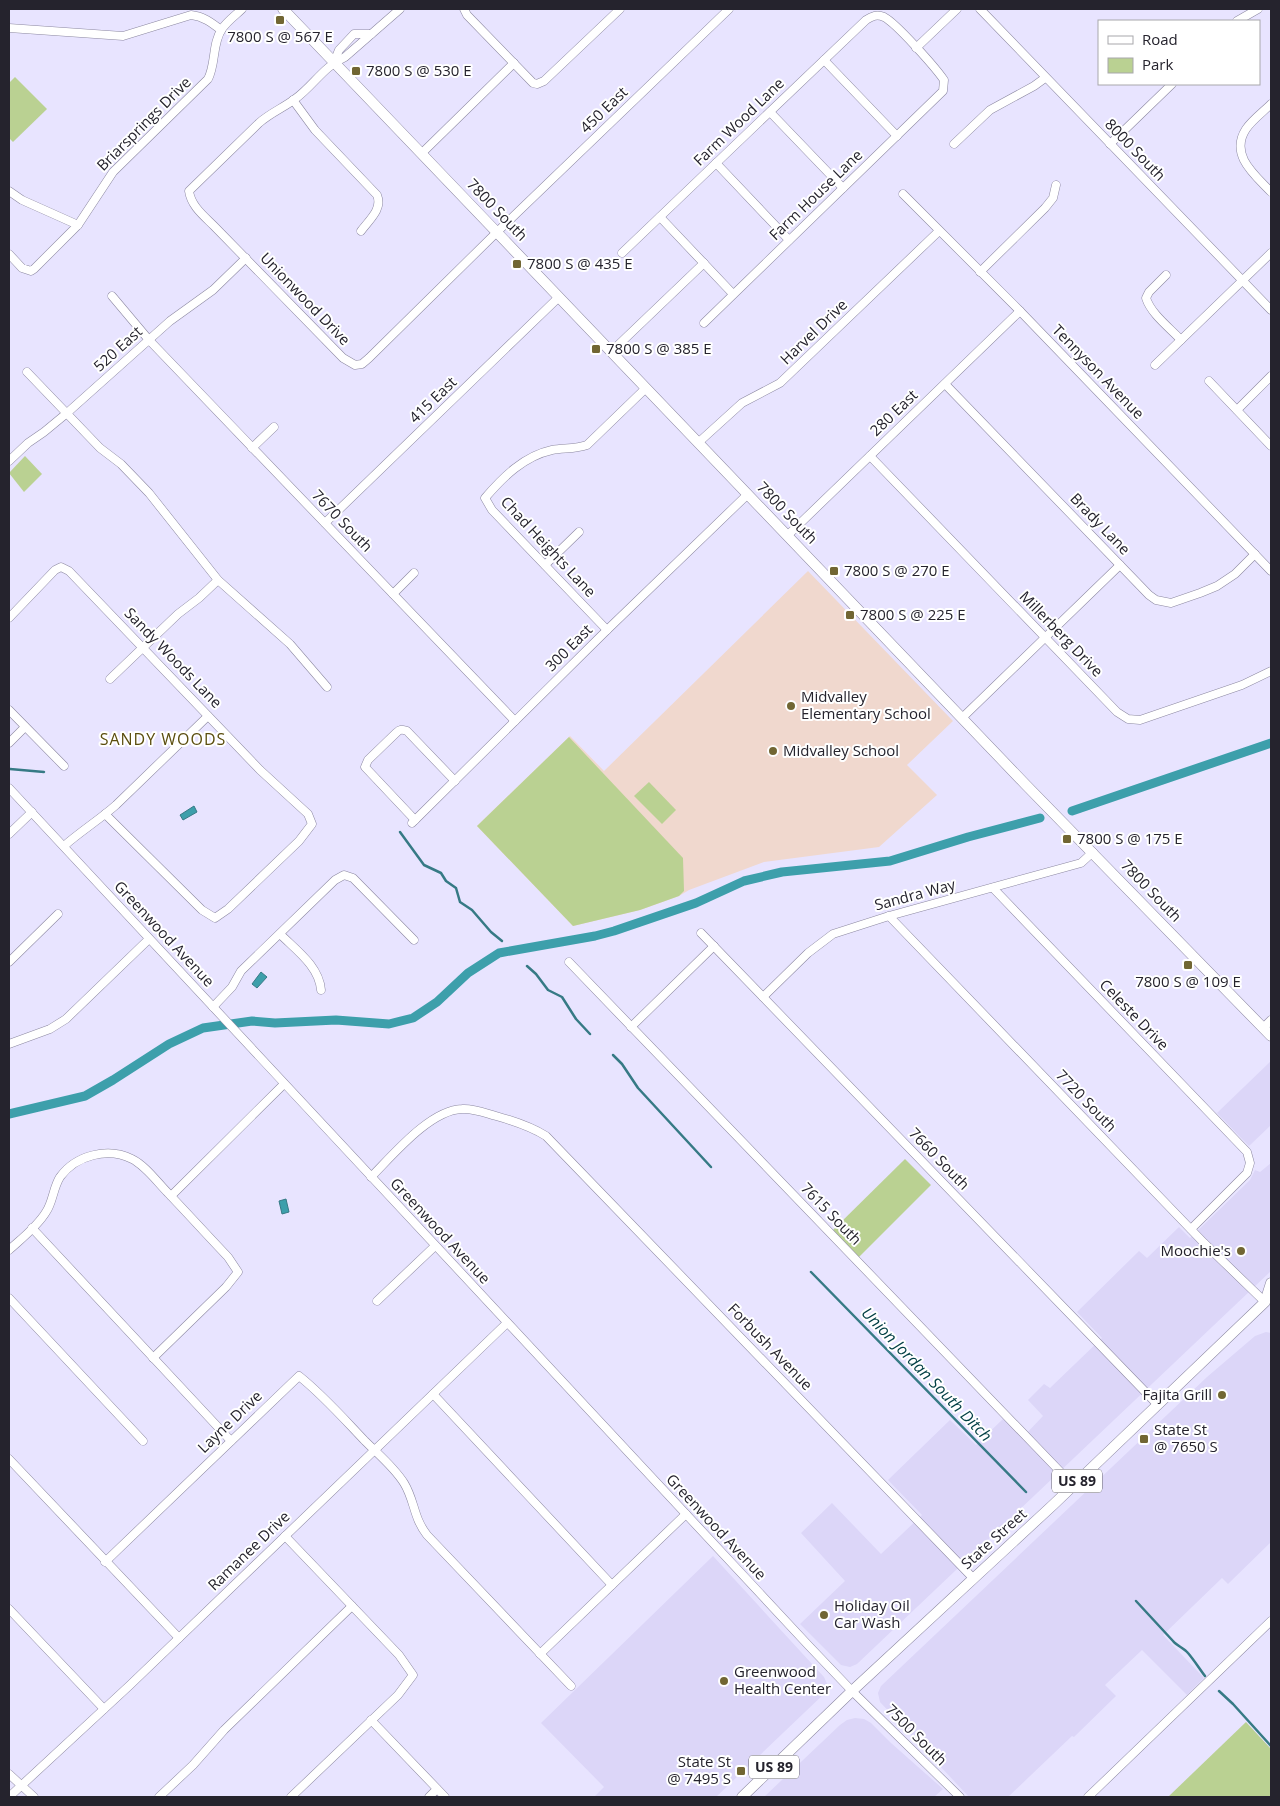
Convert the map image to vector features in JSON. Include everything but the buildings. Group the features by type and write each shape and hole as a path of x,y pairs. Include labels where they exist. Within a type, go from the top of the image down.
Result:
{"main road":[{"name":"7800 South","path":"283,9 962,718 1271,1036"},
{"name":"State Street","path":"742,1797 1157,1404 1269,1303 1271,1283"}],"street":[{"path":"9,28 123,36 191,15 210,21 221,30 242,9"},
{"path":"361,231 378,208 380,201 377,195 315,130 293,100 334,62 345,57 400,9"},
{"path":"464,9 467,15 514,64 533,82 541,84 620,9"},
{"name":"450 East","path":"497,232 729,9"},
{"path":"916,48 957,9"},
{"name":"8000 South","path":"980,9 1271,310"},
{"path":"1239,20 1258,9"},
{"name":"Farm Wood Lane","path":"622,253 866,20 877,16 887,18 916,48"},
{"name":"Briarsprings Drive","path":"15,261 27,270 34,269 78,225 113,172 208,80 212,72 217,41 221,30"},
{"name":"Farm House Lane","path":"704,323 940,95 944,80 916,48"},
{"path":"824,60 897,136"},
{"path":"422,153 514,64"},
{"path":"954,144 990,110 1045,78"},
{"path":"1110,144 1171,85"},
{"name":"Unionwood Drive","path":"293,100 271,113 259,123 189,191 190,198 194,205 343,358 355,365 362,364 497,232"},
{"path":"1271,104 1247,128 1241,139 1240,147 1241,155 1246,164 1271,192"},
{"path":"770,112 843,188"},
{"path":"716,163 789,240"},
{"path":"980,272 1045,208 1053,198 1056,185"},
{"path":"9,191 22,200 78,225"},
{"name":"Tennyson Avenue","path":"903,194 1020,311 1271,571"},
{"path":"660,217 734,294"},
{"name":"Harvel Drive","path":"699,442 742,403 780,383 939,231"},
{"path":"1156,365 1271,253"},
{"path":"9,254 15,261 9,267"},
{"name":"520 East","path":"9,462 28,443 67,413 181,313 213,290 246,258"},
{"path":"612,351 704,263"},
{"path":"1166,275 1149,292 1146,298 1148,305 1153,311 1181,340"},
{"name":"7670 South","path":"112,296 149,340 515,721"},
{"name":"415 East","path":"325,524 559,297"},
{"name":"280 East","path":"788,536 1020,311"},
{"path":"27,372 100,448 120,464 149,493 218,580 290,644 326,687"},
{"path":"1237,410 1271,376"},
{"path":"1209,381 1271,446"},
{"name":"Brady Lane","path":"945,384 1149,595 1156,600 1171,603 1217,586 1235,574 1255,554"},
{"name":"Chad Heights Lane","path":"607,630 492,510 485,498 510,472 537,455 552,450 587,445 646,388"},
{"path":"252,448 274,427"},
{"name":"Millerberg Drive","path":"870,456 1117,712 1128,719 1140,720 1242,685 1271,671"},
{"name":"300 East","path":"455,781 403,729 399,730 368,760 365,767 413,822 455,781 607,630 748,494"},
{"path":"545,565 579,532"},
{"path":"962,718 1120,565"},
{"name":"Sandy Woods Lane","path":"9,618 48,576 61,567 78,579 260,770 308,814 312,824 299,841 250,889 215,918 202,910 106,814"},
{"path":"393,594 414,573"},
{"path":"110,679 178,614 218,580"},
{"path":"9,710 64,766"},
{"path":"64,846 106,814 208,716"},
{"path":"9,743 26,727"},
{"name":"Greenwood Avenue","path":"9,788 852,1691"},
{"path":"9,834 32,812"},
{"name":"Sandra Way","path":"763,997 822,941 833,934 847,928 1081,863 1093,852"},
{"path":"216,1010 242,971 340,876 347,874 361,885 414,940"},
{"name":"Celeste Drive","path":"993,888 1243,1148 1249,1157 1249,1168 1243,1178 1191,1229"},
{"path":"9,962 58,914"},
{"name":"7720 South","path":"889,916 1191,1229 1269,1303"},
{"name":"7660 South","path":"701,933 1157,1404"},
{"path":"280,934 315,970 320,981 321,990"},
{"path":"9,1043 50,1029 66,1018 150,939"},
{"path":"632,1027 714,946"},
{"name":"7615 South","path":"569,962 1073,1485"},
{"path":"1263,1028 1271,1020"},
{"path":"171,1196 284,1084"},
{"name":"Forbush Avenue","path":"371,1177 436,1116 452,1110 471,1109 523,1124 546,1136 973,1578"},
{"path":"9,1250 47,1211 60,1177 71,1166 94,1155 119,1155 132,1159 144,1168 228,1257 238,1272 226,1287 153,1358"},
{"path":"32,1228 231,1441"},
{"path":"378,1301 435,1246"},
{"path":"9,1298 143,1440"},
{"name":"Ramanee Drive","path":"10,1797 179,1638 507,1323"},
{"name":"Layne Drive","path":"105,1562 299,1376 316,1389 374,1450"},
{"path":"433,1394 612,1585"},
{"path":"374,1450 404,1483 409,1492 420,1526 426,1536 570,1686"},
{"path":"9,1459 179,1638"},
{"path":"540,1654 686,1514"},
{"path":"284,1536 399,1655 413,1675 398,1695 291,1797"},
{"path":"159,1797 193,1765 224,1730 352,1606"},
{"path":"9,1609 104,1709"},
{"path":"1088,1797 1271,1621"},
{"name":"7500 South","path":"852,1691 960,1797"},
{"path":"371,1720 445,1797"},
{"path":"9,1774 34,1797"},
{"path":"429,1797 437,1789"}],"shaded area":[{"name":"Midvalley School","path":"808,571 953,721 907,765 937,795 879,847 764,862 640,910 573,926 477,826 570,736 604,771"},
{"path":"194,806 197,812 183,820 180,815"},
{"path":"261,972 267,977 257,988 252,984"},
{"path":"1271,1061 1271,1125 1249,1146 1217,1113"},
{"path":"1271,1163 1271,1271 857,1664 850,1667 841,1665 800,1624 845,1581 801,1533 832,1503 881,1554 922,1515 888,1480 950,1420 976,1445 1003,1419 1022,1438 1043,1416 1028,1400 1044,1384 1050,1388 1102,1338 1077,1312 1139,1251 1147,1258 1179,1227 1190,1238 1250,1180 1255,1170 1260,1172"},
{"path":"286,1199 289,1212 282,1214 279,1201"},
{"path":"1266,1332 1271,1333 1271,1542 1228,1584 1222,1578 1163,1635 1204,1678 1187,1695 1142,1650 1105,1685 1116,1696 1008,1797 969,1797 880,1702 878,1693 881,1686 1207,1377 1255,1336"},
{"path":"713,1556 824,1677 828,1686 826,1692 716,1797 594,1797 604,1787 541,1723"},
{"path":"855,1718 864,1719 871,1723 943,1789 934,1797 764,1797 840,1725 847,1720"}],"green space":[{"path":"15,77 47,109 13,142 9,138 9,83"},
{"path":"25,456 42,474 24,492 9,473"},
{"path":"569,737 683,858 684,891 679,896 640,910 573,926 477,826"},
{"path":"649,782 676,810 662,824 634,796"},
{"path":"905,1159 931,1185 859,1257 833,1230"},
{"path":"1246,1722 1271,1749 1271,1797 1168,1797"}],"waterway":[{"path":"1072,811 1271,743"},
{"name":"Union Jordan South Ditch","path":"10,769 44,772"},
{"path":"9,1114 85,1096 169,1044 203,1028 252,1021 275,1023 336,1020 389,1024 413,1018 437,1002 468,973 499,953 614,931 696,903 744,881 782,872 890,861 968,837 1040,818"},
{"name":"Union Jordan South Ditch","path":"400,832 424,865 441,873 446,881 456,888 460,902 472,910 491,932 502,941"},
{"name":"Union Jordan South Ditch","path":"527,966 536,974 548,990 562,997 576,1019 590,1034"},
{"name":"Union Jordan South Ditch","path":"613,1055 622,1064 638,1088 711,1167"},
{"name":"Union Jordan South Ditch","path":"811,1272 1026,1492"},
{"name":"Union Jordan South Ditch","path":"1136,1601 1175,1643 1188,1653 1205,1676"},
{"name":"Union Jordan South Ditch","path":"1219,1691 1271,1746"}],"place":[{"name":"7800 S @ 567 E","path":"280,20"},
{"name":"7800 S @ 530 E","path":"356,71"},
{"name":"7800 S @ 435 E","path":"517,264"},
{"name":"7800 S @ 385 E","path":"596,349"},
{"name":"7800 S @ 270 E","path":"834,571"},
{"name":"7800 S @ 225 E","path":"850,615"},
{"name":"Midvalley Elementary School","path":"791,706"},
{"name":"Midvalley School","path":"773,751"},
{"name":"7800 S @ 175 E","path":"1067,839"},
{"name":"7800 S @ 109 E","path":"1188,965"},
{"name":"Moochie's","path":"1241,1251"},
{"name":"Fajita Grill","path":"1222,1395"},
{"name":"State St @ 7650 S","path":"1144,1439"},
{"name":"Holiday Oil Car Wash","path":"824,1615"},
{"name":"Greenwood Health Center","path":"724,1681"},
{"name":"State St @ 7495 S","path":"741,1771"}],"district":[{"name":"SANDY WOODS","path":"163,739"}]}
